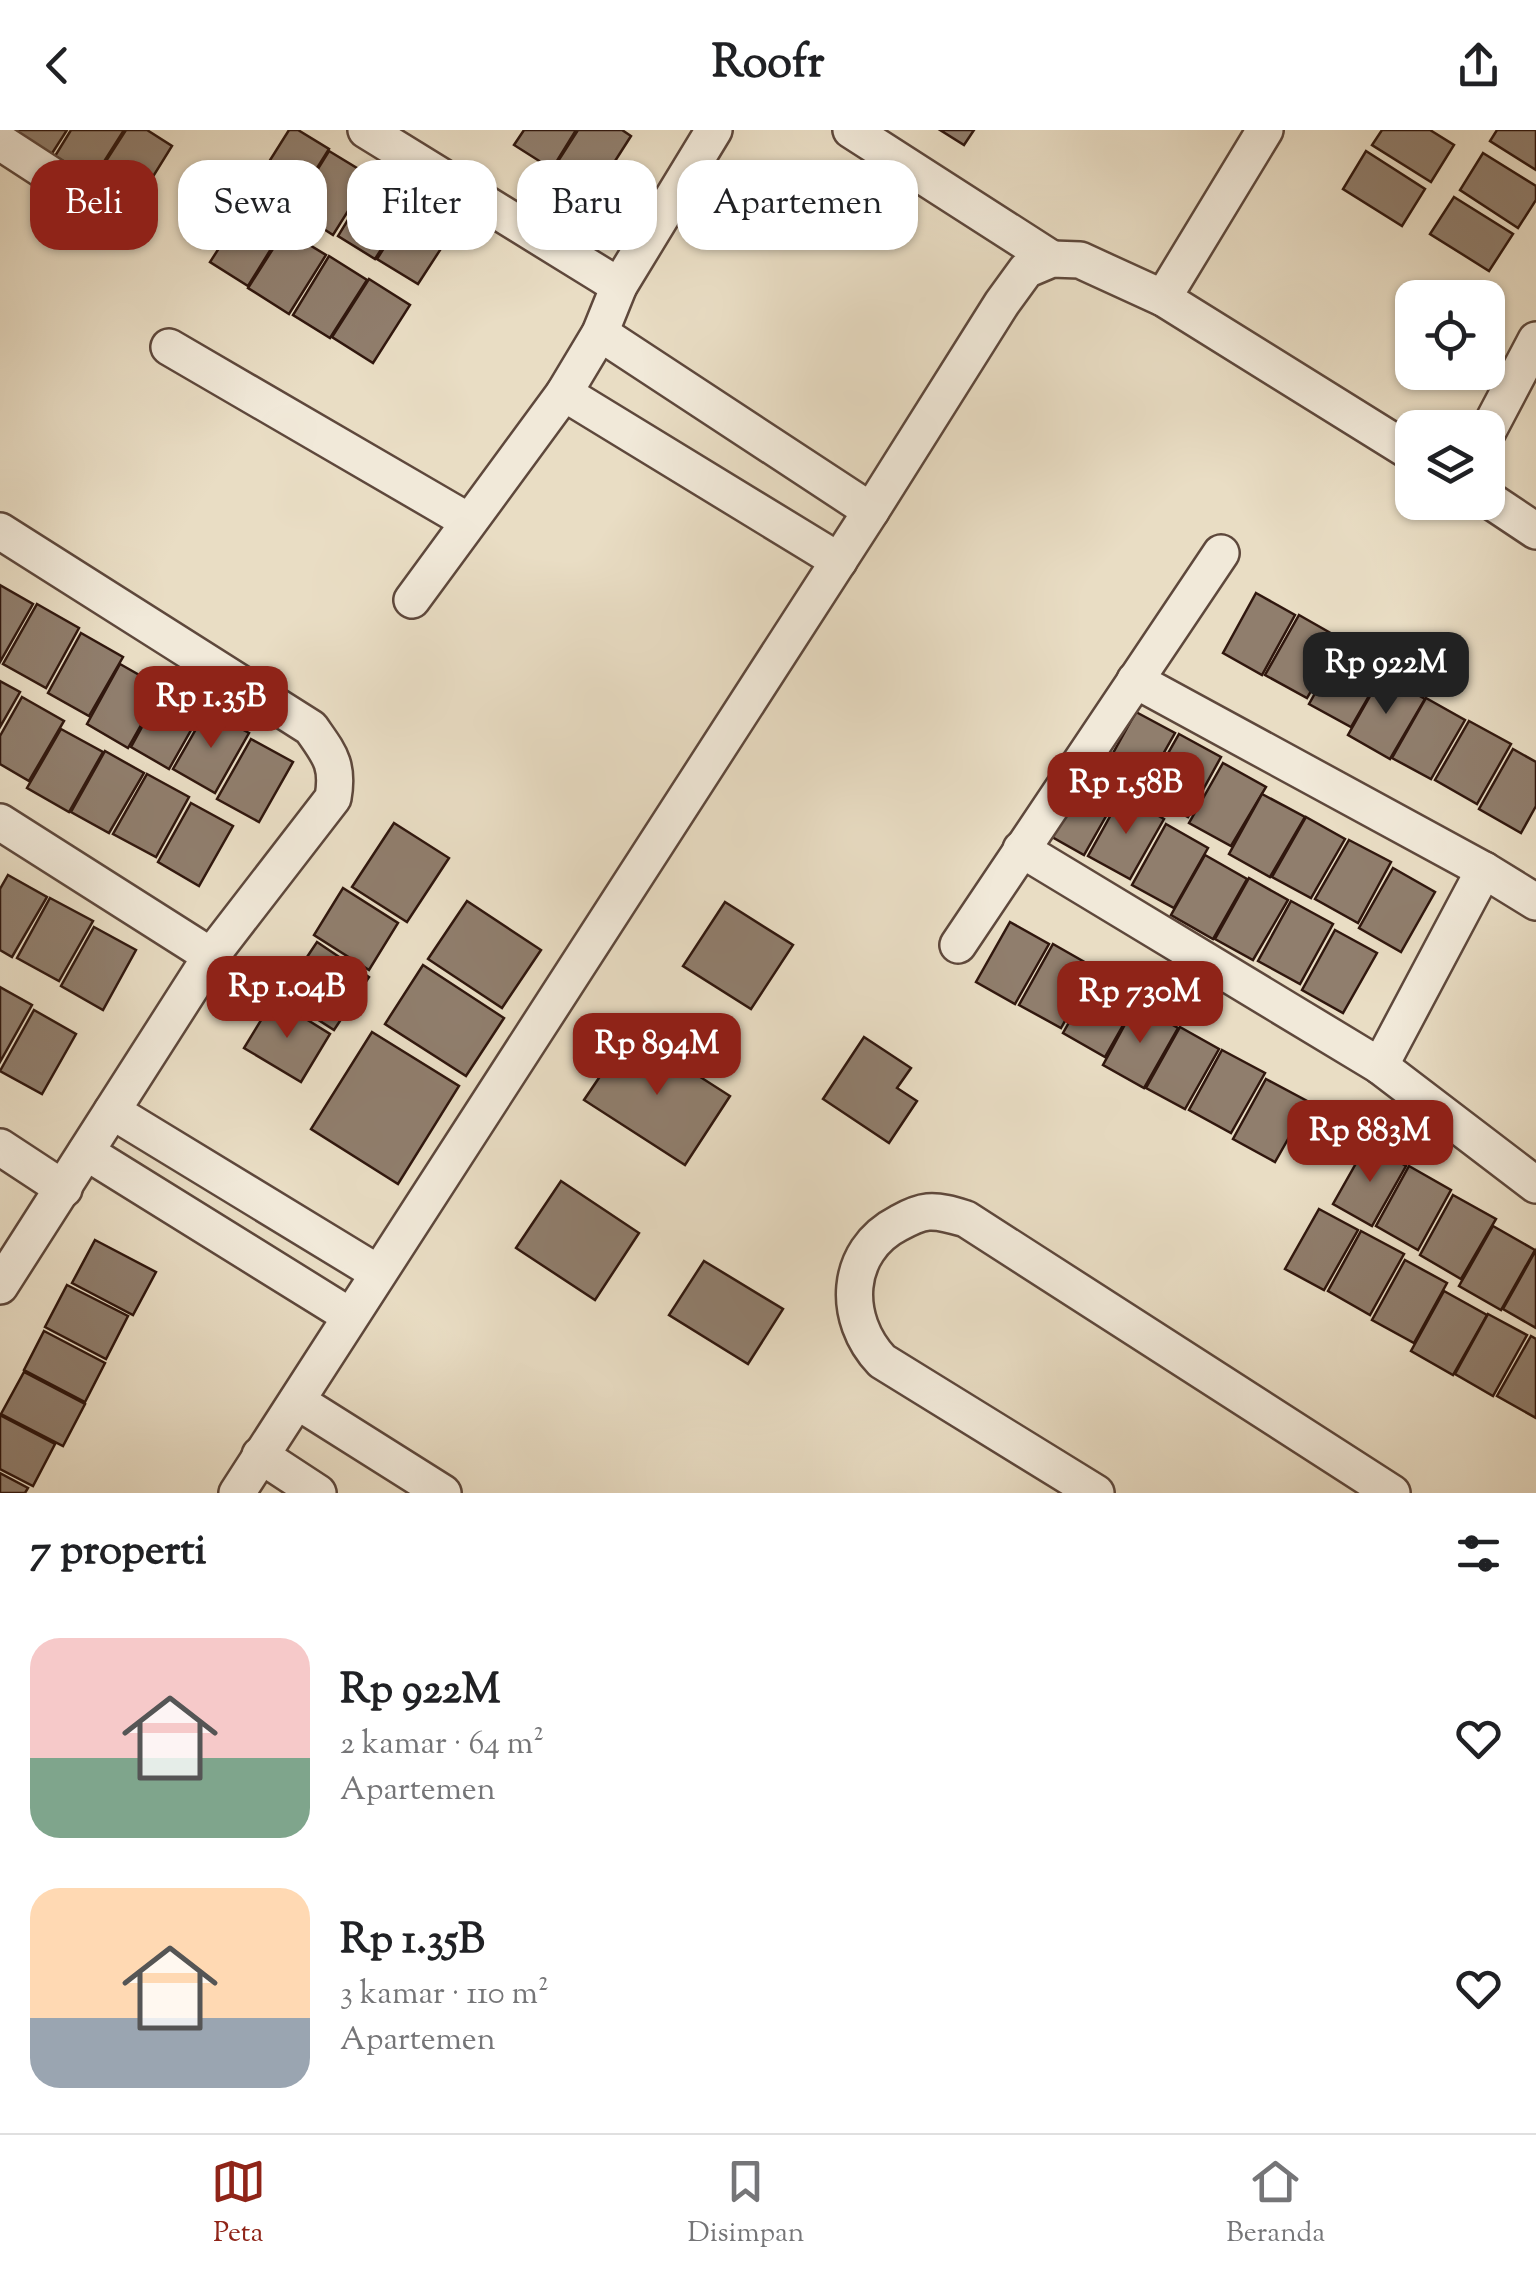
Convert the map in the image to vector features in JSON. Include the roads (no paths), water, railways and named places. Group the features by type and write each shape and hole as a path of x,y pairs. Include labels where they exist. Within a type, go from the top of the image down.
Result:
{"street":[{"path":"366,130 619,286"},
{"path":"412,600 564,393 600,333 619,286 714,130"},
{"path":"851,130 1052,259"},
{"path":"1163,298 1266,130"},
{"path":"0,142 30,161"},
{"path":"237,1493 1026,270 1052,259 1080,260 1163,298 1395,442"},
{"path":"600,333 871,512"},
{"path":"1499,410 1536,340"},
{"path":"169,347 468,521"},
{"path":"564,393 840,561"},
{"path":"1505,510 1536,531"},
{"path":"0,530 311,728 332,758 337,776 334,798 211,956 0,1286"},
{"path":"958,945 1221,554"},
{"path":"1135,680 1536,902"},
{"path":"0,822 211,956"},
{"path":"1021,849 1380,1066 1536,1184"},
{"path":"1380,1066 1484,870"},
{"path":"112,1112 378,1273"},
{"path":"0,1147 64,1190"},
{"path":"86,1152 350,1316"},
{"path":"1096,1493 882,1360 867,1345 858,1325 854,1282 859,1263 881,1233 923,1212 966,1219 1392,1493"},
{"path":"297,1400 443,1493"},
{"path":"260,1455 318,1493"}]}
